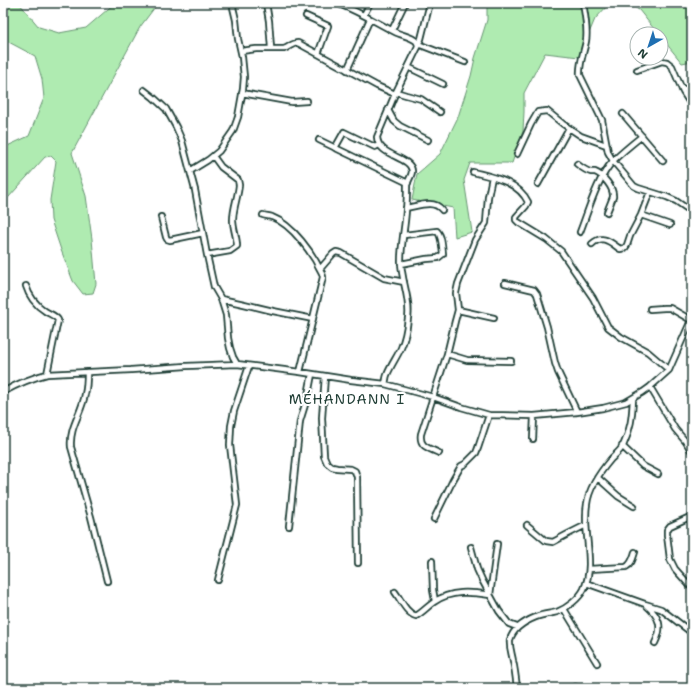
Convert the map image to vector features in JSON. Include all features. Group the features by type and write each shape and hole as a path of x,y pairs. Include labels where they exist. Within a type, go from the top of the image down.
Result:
{"street":[{"path":"190,171 214,156 223,146 235,127 244,76 232,3"},
{"path":"266,3 271,48"},
{"path":"339,3 413,39 418,44 464,62"},
{"path":"364,15 370,3"},
{"path":"392,30 405,3"},
{"path":"386,384 386,375 402,346 409,317 401,264 408,183 412,170 410,165 403,160 382,149 377,142 377,137 418,47 430,3"},
{"path":"583,3 586,40 579,68 580,75 602,120 608,152 613,161 634,186 676,201 692,212"},
{"path":"306,16 328,26 318,54"},
{"path":"347,70 370,19"},
{"path":"241,51 271,48 284,49 293,43 298,43 377,86 396,93 421,99 440,112"},
{"path":"637,70 662,61 667,62 672,66 682,90 692,106"},
{"path":"408,68 444,84"},
{"path":"682,90 692,87"},
{"path":"144,90 153,96 166,109 182,141 195,190 214,287 221,299 226,315 230,348 237,364"},
{"path":"242,93 292,102 307,102"},
{"path":"388,110 400,126 428,140"},
{"path":"516,154 538,112 547,111 581,136 606,145"},
{"path":"623,114 663,161"},
{"path":"538,184 569,128"},
{"path":"335,148 344,132 375,147 379,145"},
{"path":"580,232 594,194 613,161 642,136"},
{"path":"319,140 408,183"},
{"path":"207,255 230,251 237,246 233,222 239,185 238,180 221,167 214,156"},
{"path":"577,164 583,169 590,172 595,172 603,177 608,183 613,192 613,196 607,212"},
{"path":"473,172 507,182 526,198 528,202 516,216 516,220 522,225 546,238 562,251 593,298 608,327 621,337 648,352 669,370"},
{"path":"438,453 422,444 420,440 447,354 458,310 456,293 458,284 475,240 486,223 488,197 492,177"},
{"path":"592,244 597,240 603,239 609,241 620,249 625,248 650,192"},
{"path":"406,208 429,203 439,206 442,210"},
{"path":"263,215 272,217 281,222 300,238 322,273 323,278 300,372"},
{"path":"641,215 670,225"},
{"path":"161,217 167,239 170,240 203,233"},
{"path":"401,264 438,258 443,254 439,232 437,231 404,235"},
{"path":"320,269 336,252 341,253 384,278 404,282"},
{"path":"505,283 534,290 537,294 558,372 577,412"},
{"path":"26,286 28,292 38,305 45,311 57,317 58,320 47,374"},
{"path":"221,299 313,319"},
{"path":"3,392 21,382 47,374 237,364 386,384 489,415 534,416 577,412 603,408 633,399 650,387 669,370 691,319 670,308 650,309"},
{"path":"458,310 494,318"},
{"path":"686,331 692,333"},
{"path":"447,354 467,360 511,361"},
{"path":"218,580 237,505 230,445 231,426 234,411 249,366"},
{"path":"87,372 85,395 70,440 91,517 106,581"},
{"path":"289,526 300,421 308,395 312,374"},
{"path":"325,376 322,418 324,456 327,463 332,467 351,469 355,471 358,476 358,563"},
{"path":"650,387 675,429 692,452"},
{"path":"517,688 514,662 510,649 510,640 513,632 517,627 537,617 556,612 564,608 578,597 584,589 589,569 586,505 595,482 612,458 619,451 627,436 632,420 633,399"},
{"path":"434,519 452,480 461,466 476,453 489,415"},
{"path":"533,439 534,416"},
{"path":"686,442 692,446"},
{"path":"622,446 643,466 658,474"},
{"path":"598,478 618,496 634,506"},
{"path":"692,516 670,526 667,530 670,559 675,569 692,588"},
{"path":"527,525 546,541 553,542 586,525"},
{"path":"490,595 497,544"},
{"path":"471,547 477,568 490,595 506,621 517,627"},
{"path":"589,569 629,566 635,552"},
{"path":"432,562 435,601"},
{"path":"586,583 662,609 692,633"},
{"path":"395,592 408,611 416,616 435,601 446,595 461,592 475,592 490,595"},
{"path":"645,604 656,615 659,621 660,629 655,643"},
{"path":"564,608 597,663"}],"green space":[{"path":"3,3 19,3 39,27 59,33 86,28 115,3 158,3 140,27 72,153 86,196 96,284 93,293 83,294 73,281 51,220 50,200 56,161 51,156 45,157 8,198 3,201 3,148 29,136 44,98 42,79 35,56 3,39"},
{"path":"487,3 610,3 595,19 579,57 545,53 524,93 523,131 512,163 470,163 464,180 472,232 455,237 453,208 412,200 417,174 440,154 458,117 487,20"},
{"path":"628,3 692,3 692,61 682,63 669,47 669,26 652,26 639,10"}],"district":[{"name":"MÉHANDANN I","path":"347,399"}]}
